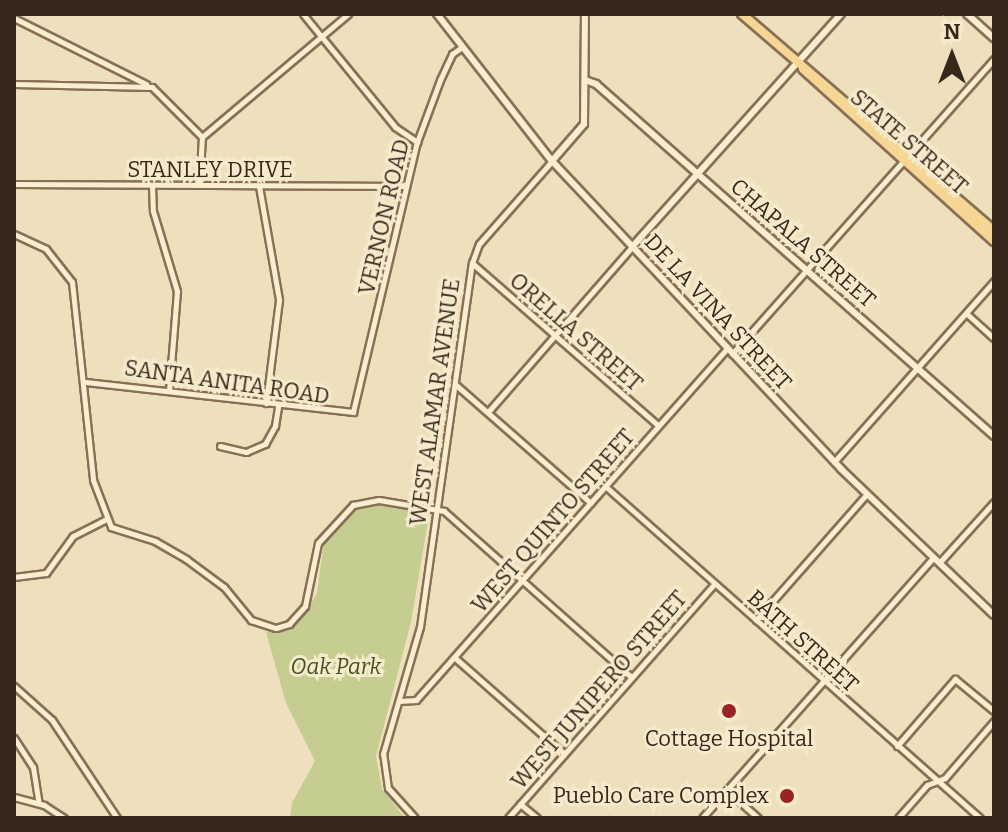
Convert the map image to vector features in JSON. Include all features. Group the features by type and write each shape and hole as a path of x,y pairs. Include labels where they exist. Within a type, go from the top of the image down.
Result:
{"main road":[{"name":"STATE STREET","path":"742,14 994,241"},
{"name":"STATE STREET","path":"906,159 994,231"}],"street":[{"path":"303,14 395,127 417,142"},
{"path":"199,185 202,137 348,14"},
{"name":"DE LA VINA STREET","path":"437,14 552,161 729,352 866,495 994,615"},
{"name":"WEST ALAMAR AVENUE","path":"415,818 392,796 384,773 385,744 420,627 440,510 472,263 479,244 584,124 585,14"},
{"path":"488,412 795,62 841,14"},
{"path":"967,14 994,38"},
{"path":"14,18 147,85 202,137"},
{"name":"VERNON ROAD","path":"358,403 417,142 452,54 462,47"},
{"name":"WEST QUINTO STREET","path":"399,701 413,702 658,425 807,270 994,59"},
{"name":"CHAPALA STREET","path":"585,80 596,84 994,436"},
{"path":"14,84 147,85"},
{"name":"STANLEY DRIVE","path":"14,184 406,186"},
{"path":"152,185 153,211 177,291 169,390"},
{"path":"259,186 279,300 266,403"},
{"path":"14,234 46,249 69,275 77,304 86,382 90,465 106,519 113,529 155,541 201,568 251,620 271,628 285,626 305,606 318,543 353,505 379,500 440,510 631,677"},
{"name":"ORELLA STREET","path":"472,263 658,425"},
{"path":"834,462 994,281"},
{"path":"967,314 994,338"},
{"name":"SANTA ANITA ROAD","path":"86,382 347,414 358,403"},
{"path":"456,385 591,503"},
{"path":"220,446 246,452 265,444 275,426 278,406"},
{"name":"BATH STREET","path":"605,486 980,818"},
{"path":"756,620 866,495"},
{"path":"702,818 824,682 994,502"},
{"path":"14,577 46,573 73,536 106,519"},
{"name":"WEST JUNIPERO STREET","path":"508,818 714,584"},
{"path":"454,657 564,754"},
{"path":"897,746 955,679 994,711"},
{"path":"14,686 52,720 117,818"},
{"path":"898,818 994,721"},
{"path":"14,738 33,767 39,803"},
{"path":"727,790 758,818"},
{"path":"14,797 39,803 64,818"},
{"path":"520,804 537,818"}],"green space":[{"name":"Oak Park","path":"379,504 423,513 428,521 411,622 376,756 382,789 405,818 290,818 292,803 315,761 286,703 266,632 287,630 304,616 317,593 324,542 355,509"}],"place":[{"name":"Cottage Hospital","path":"729,711"},
{"name":"Pueblo Care Complex","path":"787,796"}]}
